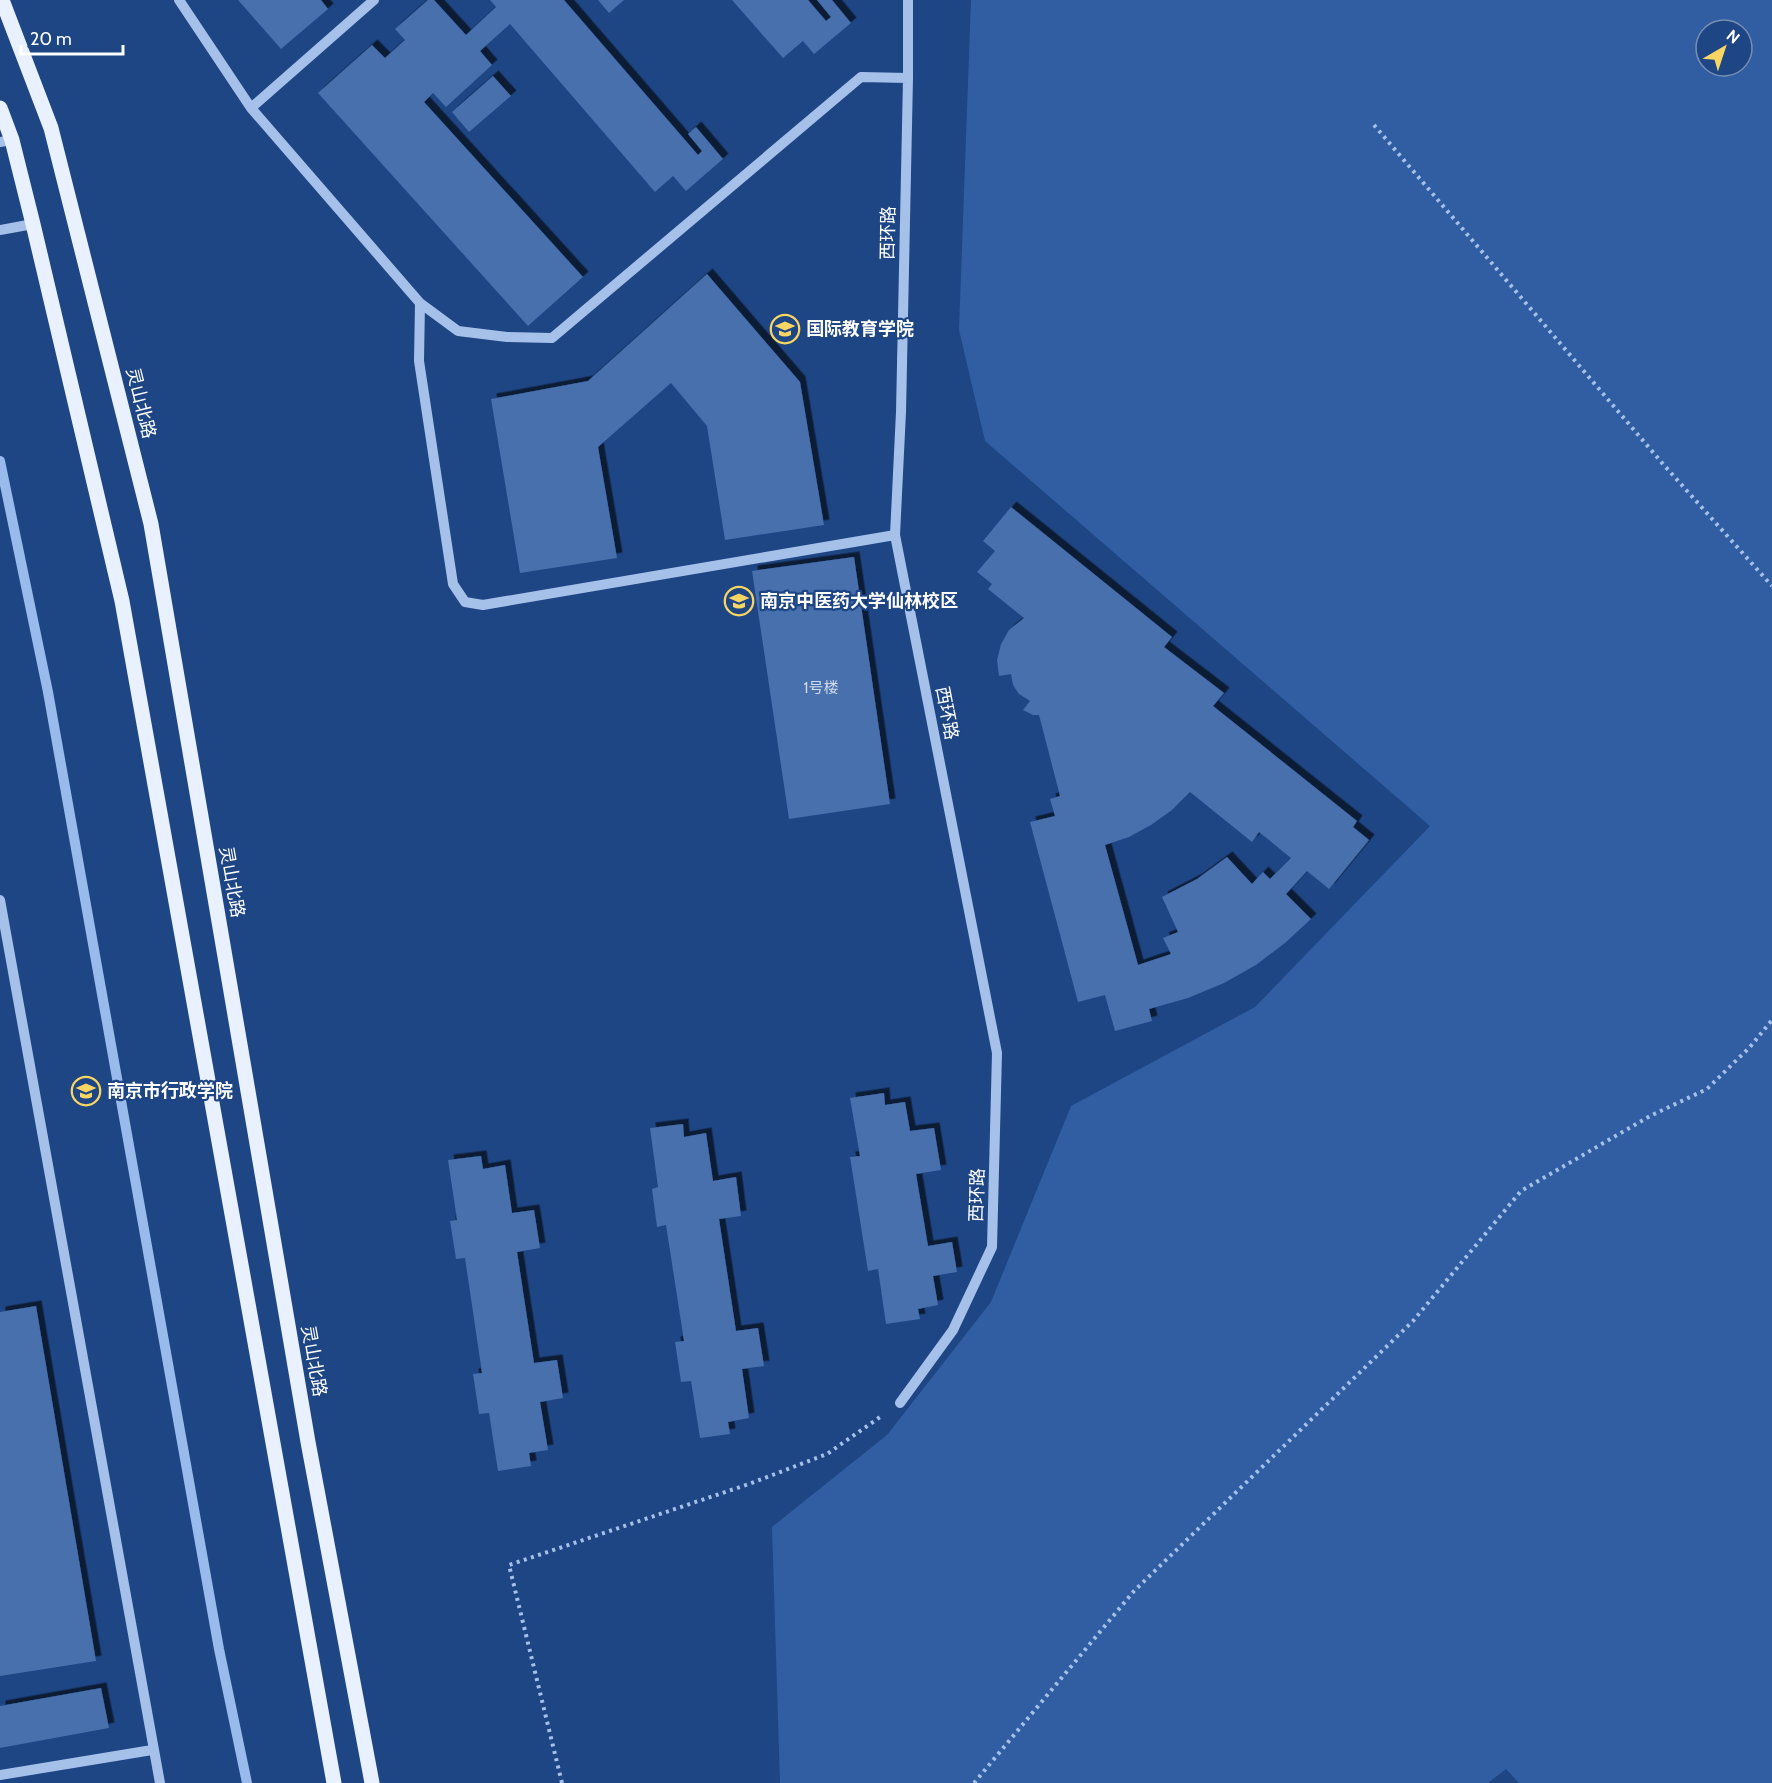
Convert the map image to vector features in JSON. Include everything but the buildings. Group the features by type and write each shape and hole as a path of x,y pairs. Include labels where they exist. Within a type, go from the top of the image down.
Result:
{"main road":[{"name":"灵山北路","path":"2,0 51,128 152,524 306,1430 372,1783"},
{"path":"0,108 6,141 33,224 122,601 334,1783"}],"lane":[{"path":"179,0 251,108 420,303 458,331 507,337 552,338 861,76 908,78"},
{"path":"251,108 374,0"},
{"name":"西环路","path":"900,1403 953,1330 992,1247 997,1053 895,535 901,412 908,0"},
{"path":"0,230 33,224"},
{"path":"420,303 419,361 453,584 465,602 483,605 895,535"},
{"path":"0,900 152,1749 160,1783"},
{"path":"0,1775 152,1749"}],"path":[{"path":"1374,125 1663,464 1772,586"},
{"path":"974,1783 1134,1591 1413,1321 1521,1191 1650,1116 1707,1089 1750,1047 1772,1020"},
{"path":"562,1783 509,1564 749,1484 827,1454 900,1403"}],"shaded area":[{"path":"971,0 1772,0 1772,1783 1519,1783 1506,1769 1488,1783 780,1783 772,1527 887,1435 991,1302 1071,1106 1255,1007 1430,826 985,441 959,330"}],"waterway":[{"path":"0,461 48,692 219,1649 247,1783"}],"place":[{"name":"国际教育学院","path":"785,329"},
{"name":"南京中医药大学仙林校区","path":"739,601"},
{"name":"南京市行政学院","path":"86,1091"}]}
